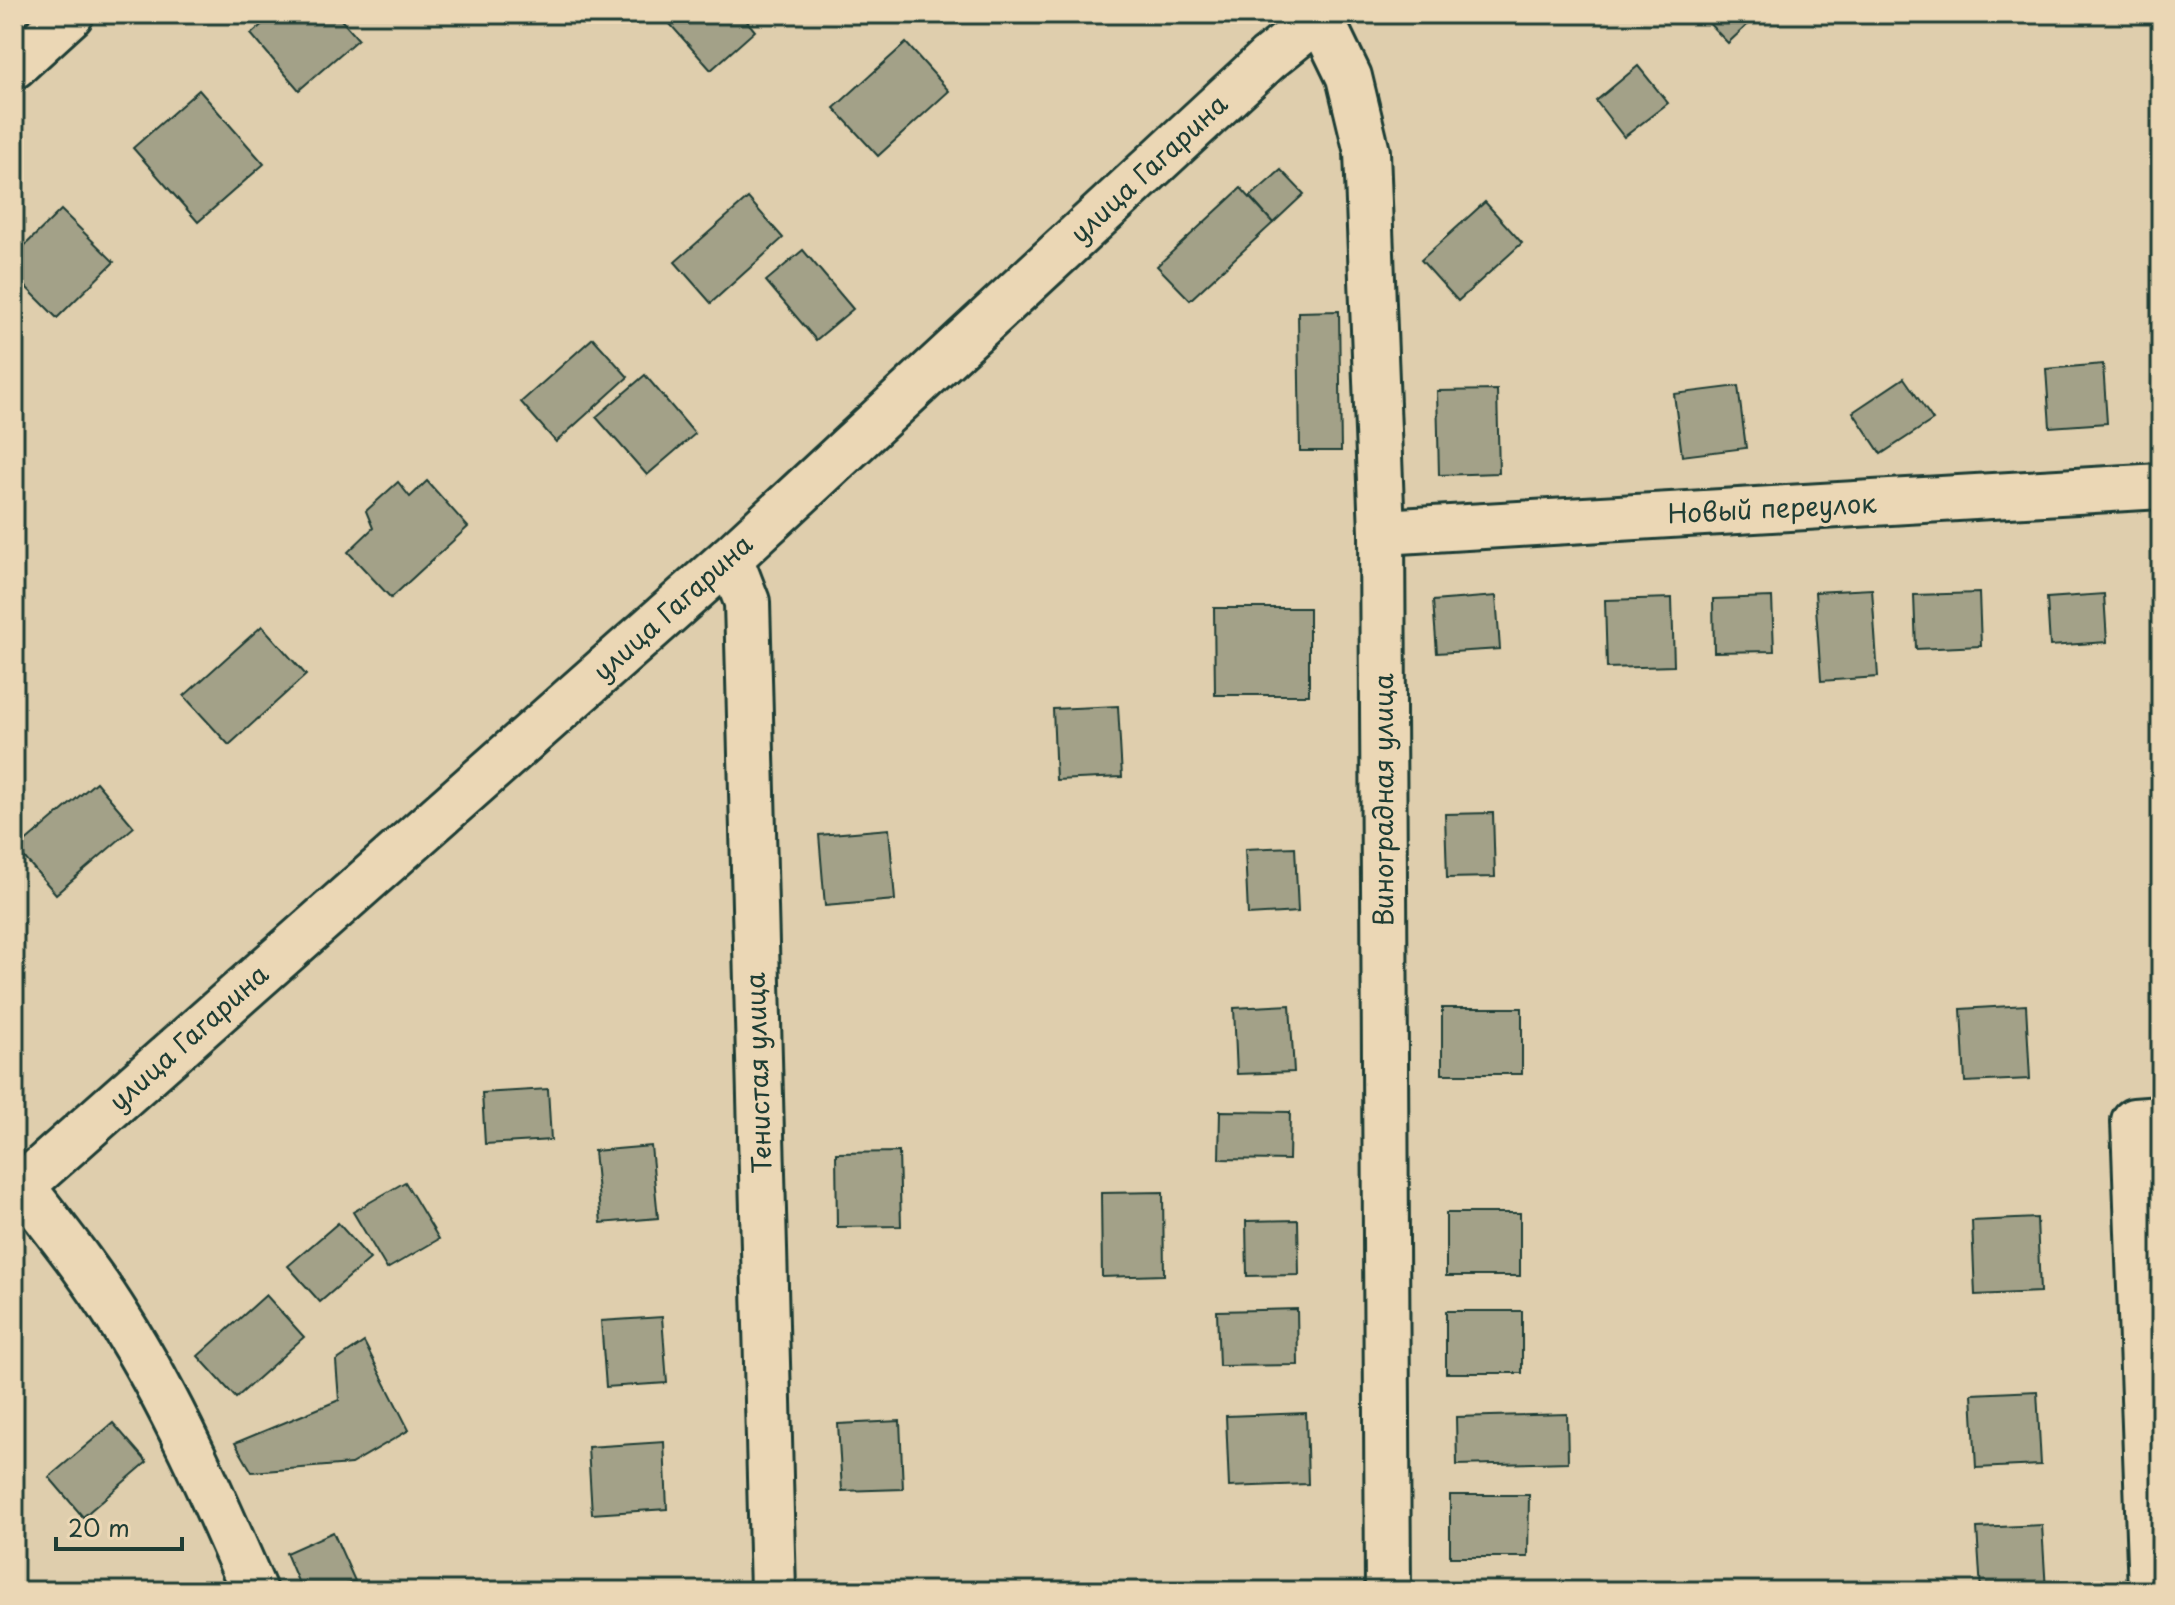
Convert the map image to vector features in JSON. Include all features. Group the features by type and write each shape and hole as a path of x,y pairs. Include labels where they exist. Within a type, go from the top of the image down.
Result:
{"street":[{"path":"14,66 71,14"},
{"name":"Виноградная улица","path":"1322,16 1349,77 1367,152 1382,532 1388,1591"},
{"name":"улица Гагарина","path":"18,1190 730,558 1268,59 1322,16"},
{"name":"Новый переулок","path":"1382,532 2161,486"},
{"name":"Тенистая улица","path":"730,558 747,602 773,1591"},
{"path":"2147,1120 2151,1591"},
{"path":"18,1190 75,1254 120,1321 209,1486 254,1591"}],"building":[{"path":"274,14 336,14 358,39 299,90 251,34"},
{"path":"661,14 741,14 755,31 711,70"},
{"path":"1700,14 1759,14 1728,43"},
{"path":"906,43 949,91 878,156 834,108"},
{"path":"1638,66 1668,103 1624,137 1596,101"},
{"path":"199,90 264,164 198,222 133,148"},
{"path":"1281,170 1304,194 1273,223 1250,197"},
{"path":"1241,188 1273,223 1190,300 1157,266"},
{"path":"748,198 783,238 711,303 675,262"},
{"path":"1485,202 1522,243 1458,301 1421,260"},
{"path":"61,210 114,262 57,318 14,275 14,256"},
{"path":"803,250 853,309 816,340 766,281"},
{"path":"1339,311 1341,451 1300,451 1298,312"},
{"path":"593,338 628,377 556,442 521,402"},
{"path":"2103,364 2107,423 2050,427 2046,369"},
{"path":"645,375 695,434 647,475 596,417"},
{"path":"1904,378 1933,420 1881,454 1853,412"},
{"path":"1738,386 1746,448 1682,456 1674,394"},
{"path":"1497,390 1499,473 1439,475 1437,391"},
{"path":"427,481 468,527 391,598 348,552 373,528 366,511 398,482 410,497"},
{"path":"1872,589 1878,677 1821,681 1815,592"},
{"path":"1979,593 1981,646 1916,649 1914,595"},
{"path":"2104,594 2107,642 2050,646 2047,598"},
{"path":"1496,596 1500,649 1437,653 1433,601"},
{"path":"1772,597 1774,651 1714,652 1713,599"},
{"path":"1672,598 1674,666 1607,668 1605,600"},
{"path":"1214,608 1309,608 1309,695 1215,695"},
{"path":"262,626 306,675 229,745 184,696"},
{"path":"1118,706 1122,777 1056,780 1053,709"},
{"path":"96,782 134,827 56,894 17,849"},
{"path":"1493,813 1495,877 1447,878 1445,814"},
{"path":"889,829 895,900 825,906 819,835"},
{"path":"1295,847 1298,912 1248,915 1245,849"},
{"path":"1290,1005 1294,1072 1237,1074 1234,1008"},
{"path":"2026,1005 2030,1079 1965,1082 1961,1009"},
{"path":"1442,1008 1522,1008 1522,1074 1442,1074"},
{"path":"548,1089 551,1140 485,1144 482,1093"},
{"path":"1220,1111 1290,1112 1289,1160 1219,1159"},
{"path":"651,1146 658,1218 601,1223 594,1151"},
{"path":"899,1152 901,1226 837,1227 836,1153"},
{"path":"405,1182 439,1239 387,1269 353,1212"},
{"path":"1163,1192 1164,1275 1102,1277 1101,1193"},
{"path":"1446,1213 1520,1213 1520,1276 1446,1276"},
{"path":"2037,1218 2040,1292 1975,1295 1972,1221"},
{"path":"1298,1220 1299,1275 1247,1276 1246,1221"},
{"path":"338,1223 370,1259 320,1302 288,1266"},
{"path":"266,1295 304,1337 236,1398 198,1356"},
{"path":"1297,1309 1298,1365 1219,1366 1217,1311"},
{"path":"1446,1311 1522,1311 1522,1373 1446,1373"},
{"path":"662,1317 667,1383 606,1387 601,1321"},
{"path":"364,1342 409,1430 351,1464 252,1472 235,1443 339,1400 336,1361"},
{"path":"2037,1391 2041,1465 1976,1468 1972,1394"},
{"path":"1306,1413 1308,1484 1229,1487 1226,1416"},
{"path":"1567,1414 1568,1462 1457,1465 1456,1417"},
{"path":"900,1421 903,1489 842,1491 838,1424"},
{"path":"113,1423 147,1462 83,1517 49,1477"},
{"path":"664,1442 667,1509 592,1514 588,1447"},
{"path":"1450,1495 1529,1495 1528,1557 1450,1557"},
{"path":"2042,1525 2046,1591 1981,1591 1977,1528"},
{"path":"333,1532 355,1581 331,1591 302,1591 286,1553"}]}
